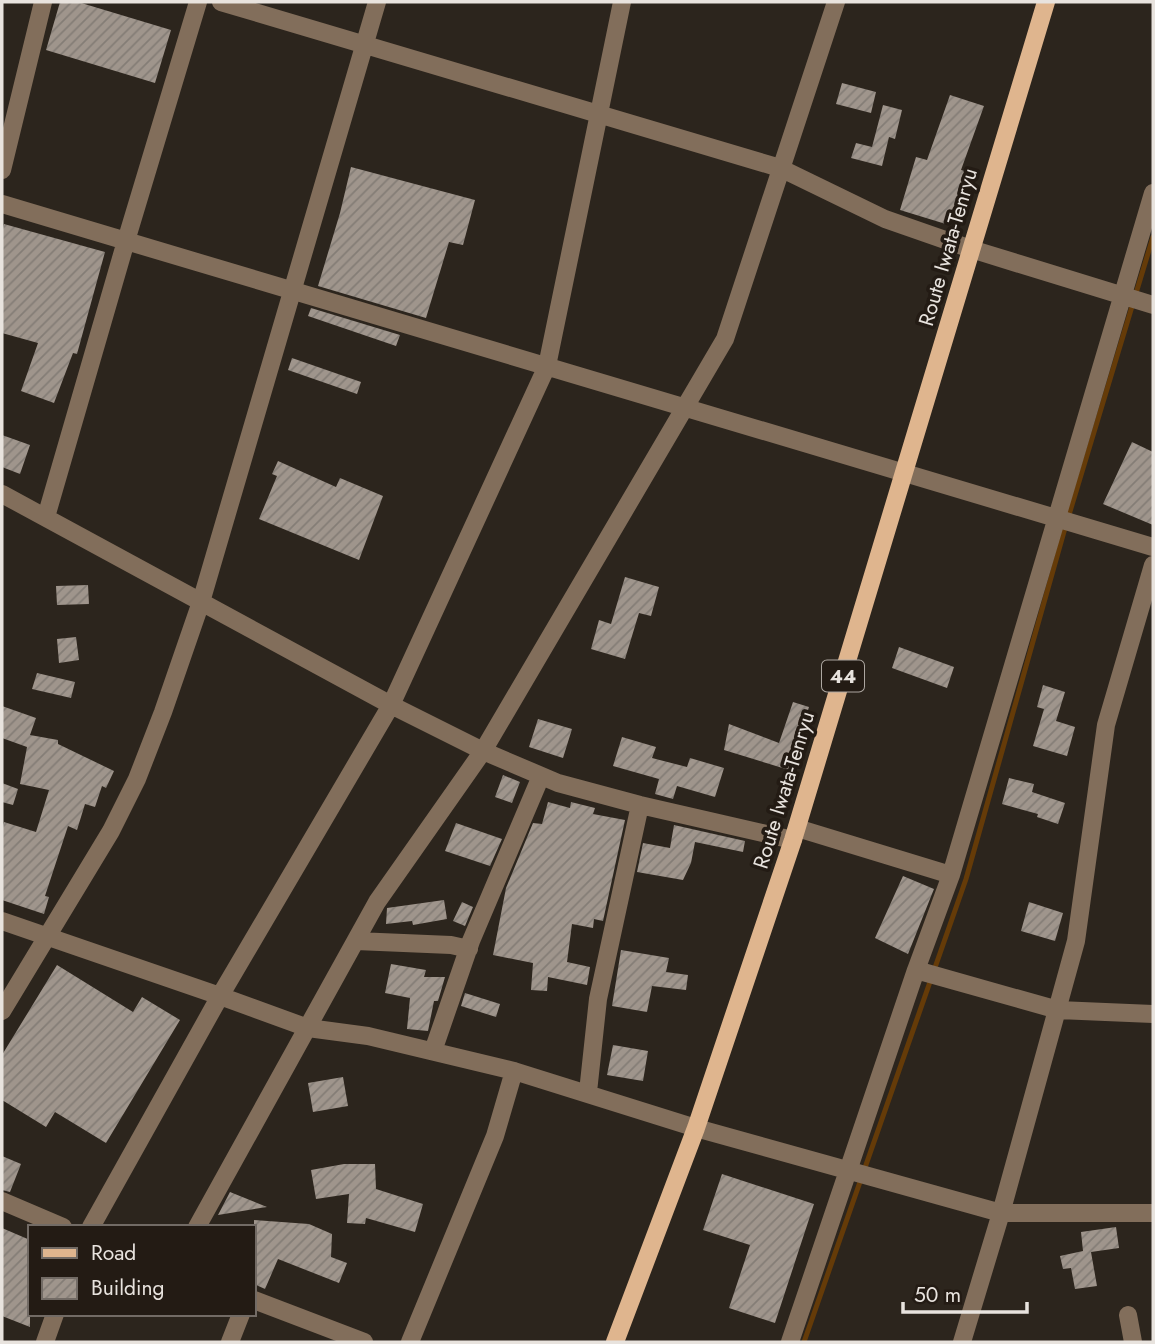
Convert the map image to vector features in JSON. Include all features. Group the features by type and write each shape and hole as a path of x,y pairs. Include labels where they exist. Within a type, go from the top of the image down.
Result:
{"main road":[{"name":"Route Iwata-Tenryu","path":"615,1342 696,1128 795,834 1046,2"}],"street":[{"path":"2,170 43,2"},
{"path":"46,517 198,2"},
{"path":"221,2 780,168 885,219 971,249 1153,304"},
{"path":"2,1012 111,831 137,779 163,712 201,602 377,2"},
{"path":"92,1225 220,996 391,705 547,366 622,2"},
{"path":"198,1225 377,902 483,751 725,339 836,2"},
{"path":"790,1342 916,970 951,875 1153,193"},
{"path":"2,204 1153,547"},
{"path":"2,494 391,705 483,751 558,783 640,805 795,834 951,875"},
{"path":"962,1342 1001,1213 1076,941 1106,725 1153,565"},
{"path":"433,1051 469,949 541,776"},
{"path":"588,1092 597,999 640,805"},
{"path":"2,921 307,1028 368,1036 514,1071 696,1128 1001,1213 1153,1213"},
{"path":"356,941 451,945 469,949"},
{"path":"916,970 1058,1010 1153,1014"},
{"path":"410,1342 495,1136 514,1071"},
{"path":"2,1201 58,1225"},
{"path":"256,1301 364,1342"},
{"path":"1128,1315 1133,1342"},
{"path":"45,1342 54,1316"},
{"path":"230,1342 240,1316"}],"building":[{"path":"60,2 78,2 171,30 155,83 46,50"},
{"path":"842,83 876,92 871,113 836,104"},
{"path":"950,95 984,106 961,170 965,171 949,225 900,210 916,157 927,160"},
{"path":"883,105 902,110 895,139 889,137 882,166 851,158 856,143 872,147"},
{"path":"351,167 475,200 463,245 449,242 426,318 318,286"},
{"path":"4,224 105,252 77,354 73,353 54,403 21,391 38,343 2,333"},
{"path":"311,308 400,335 396,346 308,316"},
{"path":"292,358 361,382 357,394 288,370"},
{"path":"2,435 30,445 20,474 2,467"},
{"path":"1132,442 1153,452 1153,525 1103,504"},
{"path":"278,461 336,487 340,478 383,496 359,560 259,519 277,476 272,474"},
{"path":"625,577 659,587 651,616 639,613 625,659 591,649 599,620 611,624"},
{"path":"88,585 89,604 57,605 56,586"},
{"path":"76,637 79,660 59,663 57,639"},
{"path":"899,647 954,667 947,688 892,668"},
{"path":"37,673 75,682 71,698 32,689"},
{"path":"1043,685 1065,692 1056,721 1075,727 1067,756 1033,746 1044,709 1037,707"},
{"path":"793,702 809,707 789,770 724,750 729,724 779,743"},
{"path":"2,706 36,718 30,735 58,740 58,744 114,771 106,788 102,786 95,807 85,804 77,830 68,826 45,896 49,897 44,914 2,900 4,822 36,832 49,790 20,784 27,747 2,738"},
{"path":"538,719 572,729 563,758 529,747"},
{"path":"622,737 656,747 652,758 687,767 690,758 724,768 715,797 677,786 673,799 655,794 659,779 613,766"},
{"path":"503,775 520,782 512,803 495,797"},
{"path":"1009,778 1034,784 1032,792 1065,803 1058,824 1037,817 1038,814 1002,804"},
{"path":"2,783 18,789 13,805 2,802"},
{"path":"548,802 570,808 571,802 595,808 593,814 625,820 603,921 594,919 593,928 572,924 567,962 590,967 587,985 548,977 547,991 531,990 533,963 493,955 506,888 533,823 542,824"},
{"path":"456,823 502,839 490,866 445,851"},
{"path":"674,825 745,841 743,852 695,842 691,863 683,880 637,872 643,843 670,848"},
{"path":"903,876 934,889 908,954 875,938"},
{"path":"444,900 447,919 413,925 412,921 386,924 387,908"},
{"path":"462,902 473,907 465,926 453,921"},
{"path":"1029,902 1063,913 1055,941 1021,931"},
{"path":"621,950 669,958 666,972 688,975 686,990 652,986 647,1012 612,1006"},
{"path":"391,964 426,970 424,977 445,977 438,1001 434,1001 428,1031 407,1029 410,998 385,993"},
{"path":"57,965 133,1012 142,997 180,1020 106,1143 55,1112 46,1127 2,1100 2,1055"},
{"path":"465,993 500,1004 496,1017 461,1006"},
{"path":"613,1045 648,1051 643,1081 607,1075"},
{"path":"343,1077 348,1106 313,1112 308,1083"},
{"path":"2,1156 21,1164 10,1192 2,1190"},
{"path":"344,1164 375,1164 376,1189 423,1204 415,1232 366,1218 365,1224 347,1223 349,1194 316,1199 311,1170"},
{"path":"722,1174 814,1204 775,1323 729,1308 750,1245 703,1230"},
{"path":"230,1192 267,1207 218,1215"},
{"path":"254,1220 309,1224 332,1234 331,1257 347,1263 339,1283 278,1259 265,1289 256,1285"},
{"path":"1116,1227 1119,1248 1091,1252 1097,1286 1075,1289 1071,1268 1063,1269 1060,1256 1083,1251 1081,1232"},
{"path":"2,1228 28,1239 30,1327 2,1316"}],"waterway":[{"path":"804,1342 966,879 1065,528 1153,237"}]}
